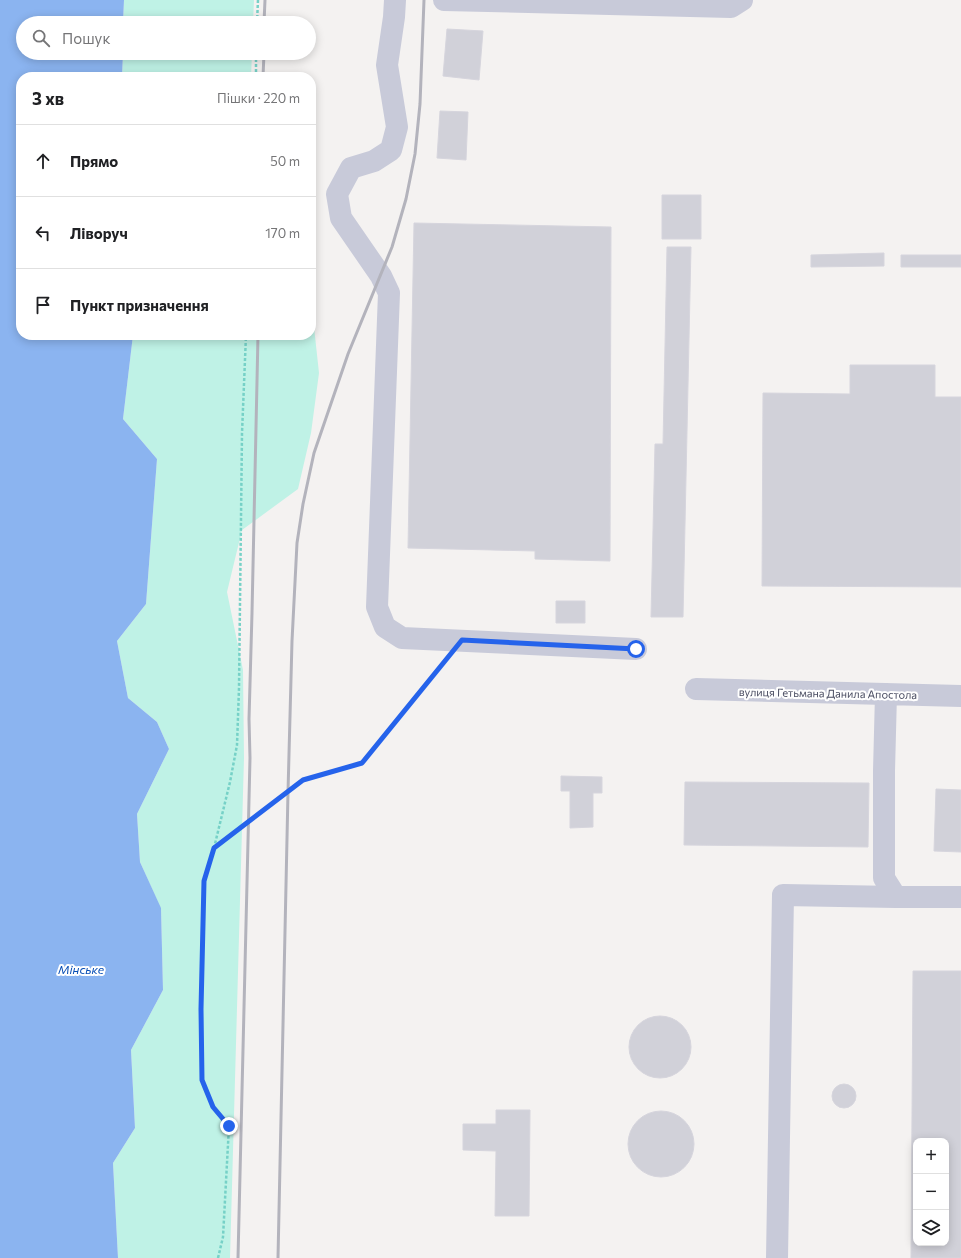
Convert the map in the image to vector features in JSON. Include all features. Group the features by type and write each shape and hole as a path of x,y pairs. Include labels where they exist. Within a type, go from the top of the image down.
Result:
{"street":[{"path":"395,0 387,65 397,127 391,150 374,161 351,168 337,194 340,218 381,276 389,293 378,607 385,627 402,638 636,649"},
{"path":"444,0 731,7 742,0"},
{"name":"вулиця Гетьмана Данила Апостола","path":"696,689 961,696"},
{"path":"886,694 884,878 896,897"},
{"path":"777,1258 783,895 961,897"}],"path":[{"path":"257,16 258,0"},
{"path":"256,60 256,72"},
{"path":"218,1258 223,1237 229,1126 213,1107 202,1080 201,1009 204,881 214,848 230,782 237,745 242,432 246,340"},
{"path":"214,848 303,780 362,763 462,640"}],"green space":[{"path":"124,0 254,0 253,16 123,16"},
{"path":"123,60 252,60 251,72 122,72"},
{"path":"132,340 315,340 319,373 311,433 298,489 242,530 227,592 243,670 244,758 230,1258 118,1258 113,1163 135,1128 131,1050 163,990 161,909 140,862 137,814 169,749 157,722 128,698 117,641 146,604 157,459 123,419"}],"water":[{"name":"Мінське","path":"0,0 124,0 123,16 16,16 16,60 123,60 122,72 16,72 16,340 132,340 123,419 157,459 146,604 117,641 128,698 157,722 169,749 137,814 140,862 161,908 163,990 131,1050 135,1128 113,1163 118,1258 0,1258"}],"building":[{"path":"447,29 483,31 479,80 443,76"},
{"path":"440,111 468,112 466,160 437,158"},
{"path":"662,195 701,195 701,239 662,239"},
{"path":"414,223 611,227 610,561 535,559 535,551 408,548"},
{"path":"667,247 691,247 683,617 651,617 655,444 663,444"},
{"path":"884,253 884,266 811,267 811,255"},
{"path":"901,255 961,255 961,267 901,267"},
{"path":"850,365 935,365 935,397 961,397 961,587 762,586 763,393 850,394"},
{"path":"556,601 585,601 585,623 556,623"},
{"path":"561,776 602,777 602,793 593,793 593,827 570,828 570,791 561,791"},
{"path":"685,782 869,783 868,847 684,845"},
{"path":"936,789 961,790 961,852 934,851"},
{"path":"913,971 961,971 961,1258 911,1258"},
{"path":"654,1016 666,1016 682,1025 689,1035 691,1047 689,1059 682,1069 666,1078 654,1078 643,1073 634,1064 629,1053 629,1041 634,1030 643,1021"},
{"path":"844,1084 853,1087 856,1096 853,1105 844,1108 835,1105 832,1096 835,1087"},
{"path":"496,1110 530,1110 529,1216 495,1216 496,1151 463,1150 463,1124 496,1124"},
{"path":"661,1111 673,1114 684,1121 691,1132 694,1144 691,1156 684,1167 673,1174 661,1177 649,1174 638,1167 631,1156 628,1144 631,1132 638,1121 649,1114"}],"railway":[{"path":"264,16 265,0"},
{"path":"278,1258 292,641 297,543 303,504 314,453 348,354 392,247 406,199 415,154 420,104 424,0"},
{"path":"263,72 264,60"},
{"path":"238,1258 258,340"}],"route":[{"path":"229,1126 213,1107 202,1080 201,1009 204,881 214,848 303,780 362,763 462,640 636,649"}]}
